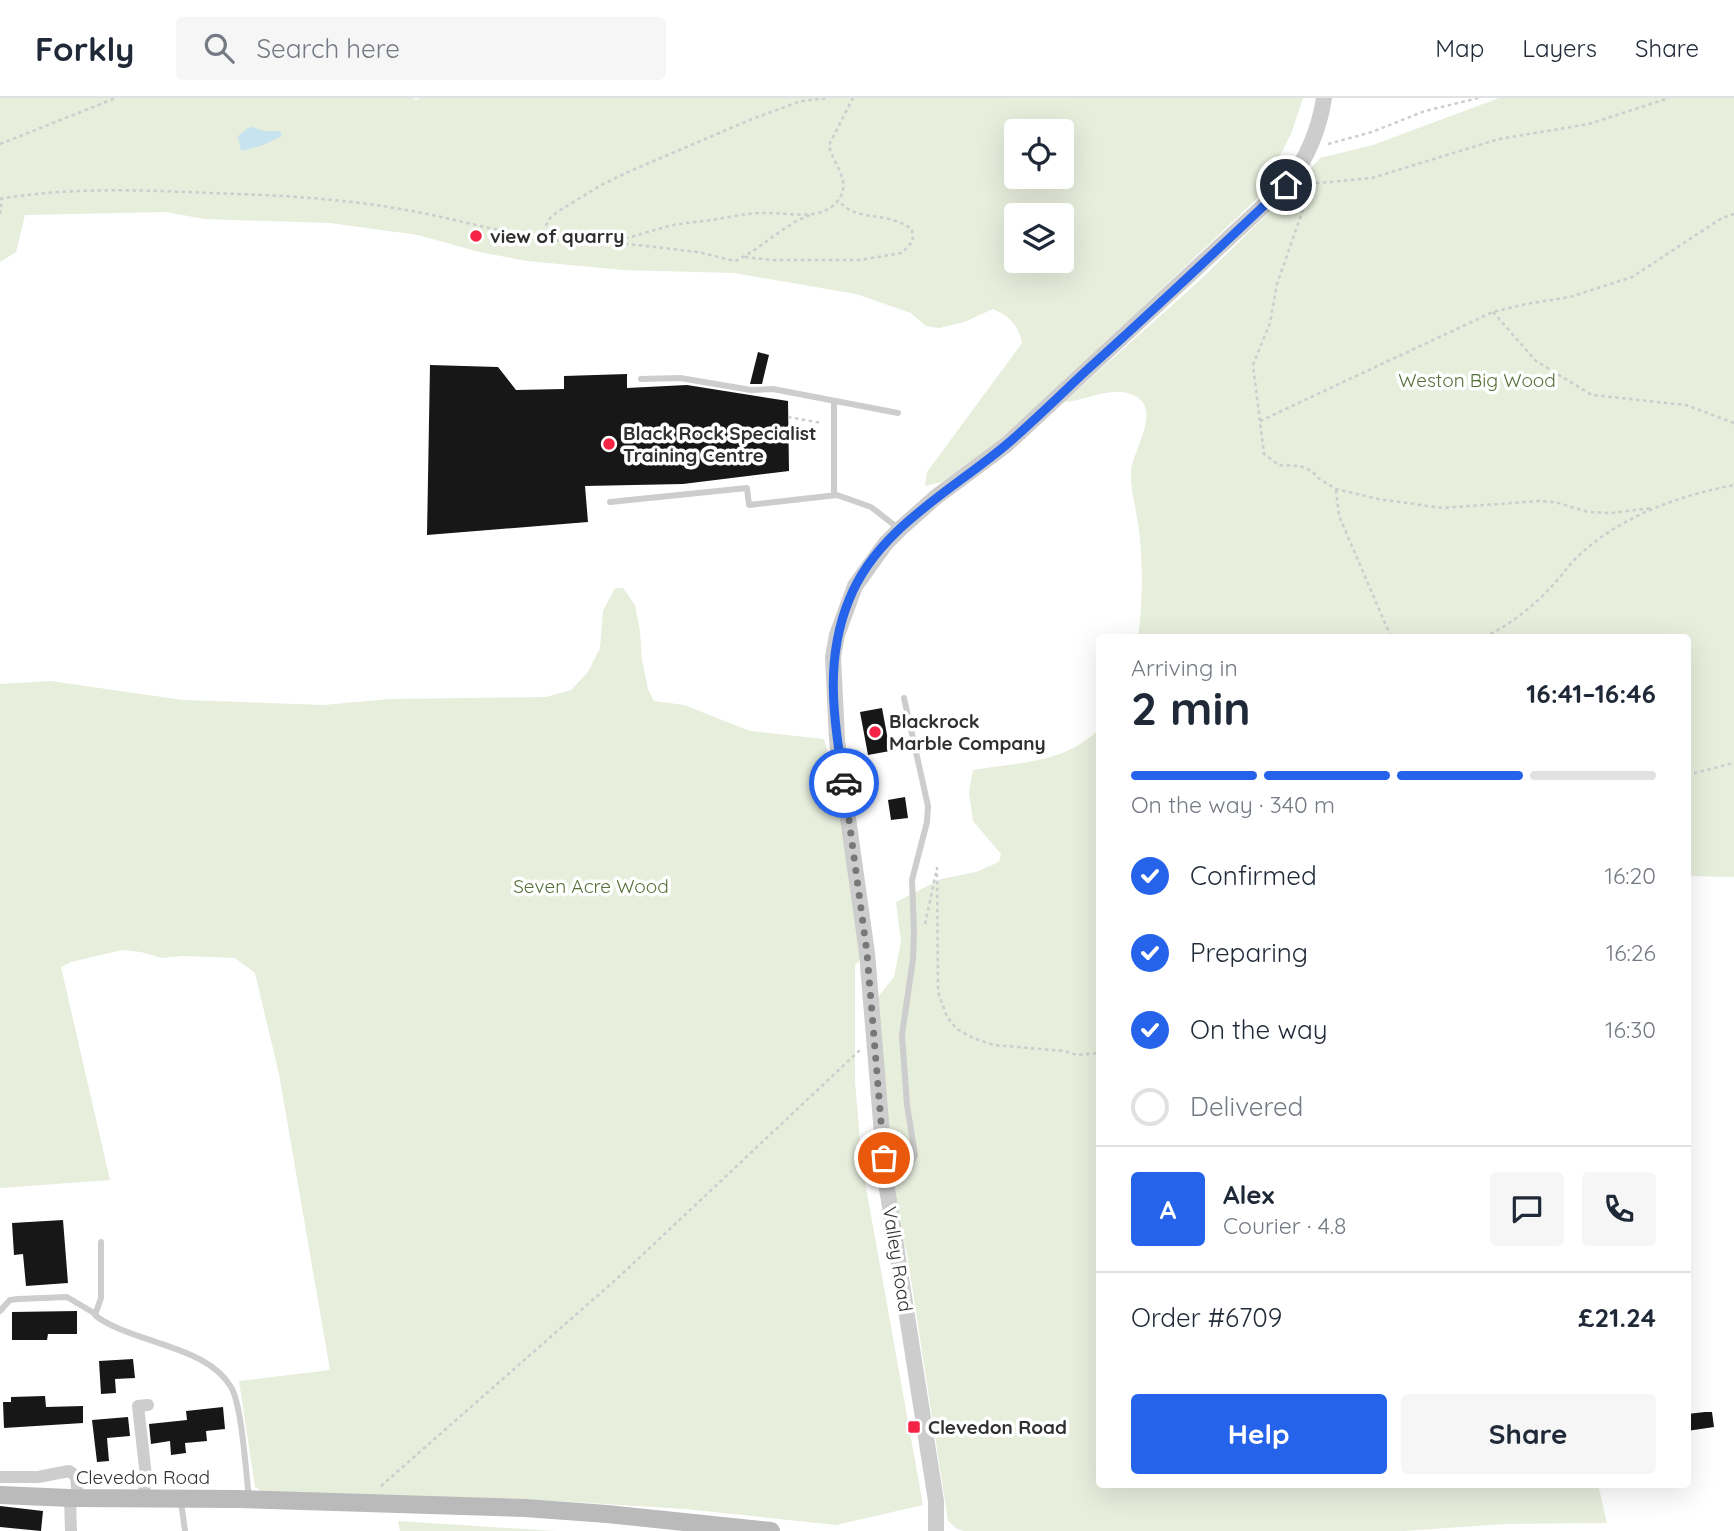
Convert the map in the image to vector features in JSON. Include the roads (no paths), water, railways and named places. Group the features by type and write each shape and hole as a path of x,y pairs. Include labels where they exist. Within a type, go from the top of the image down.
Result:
{"main road":[{"name":"Clevedon Road","path":"0,1495 362,1502 593,1513 772,1531"}],"street":[{"name":"Valley Road","path":"936,1531 936,1501 886,1182 863,916 838,740 833,657 836,635 855,586 886,543 900,529 936,497 1006,445 1286,185 1310,154 1324,98"},
{"path":"143,1498 146,1476 138,1406 148,1405"},
{"path":"8,1463 4,1477 38,1477 65,1471 76,1476 71,1531"}],"lane":[{"path":"641,379 680,378 751,390 774,389 898,413"},
{"path":"834,401 834,495"},
{"path":"610,502 747,488 749,505 834,495 871,507 900,529"},
{"path":"886,1182 906,1174 915,1155 907,1105 902,1035 913,959 912,880 928,806 904,698"},
{"path":"94,1313 101,1298 101,1242"},
{"path":"0,1311 10,1300 18,1298 67,1297 94,1313 99,1319 201,1360 227,1381 235,1396 249,1499"},
{"path":"180,1498 185,1531"}],"water":[{"path":"252,127 264,131 280,131 282,136 261,146 241,151 238,136"}],"place":[{"name":"view of quarry","path":"476,236"},
{"name":"Black Rock Specialist Training Centre","path":"609,444"},
{"name":"Blackrock Marble Company","path":"875,732"},
{"name":"Clevedon Road","path":"914,1427"}],"park label":[{"name":"Weston Big Wood","path":"1477,380"},
{"name":"Seven Acre Wood","path":"591,886"}]}
